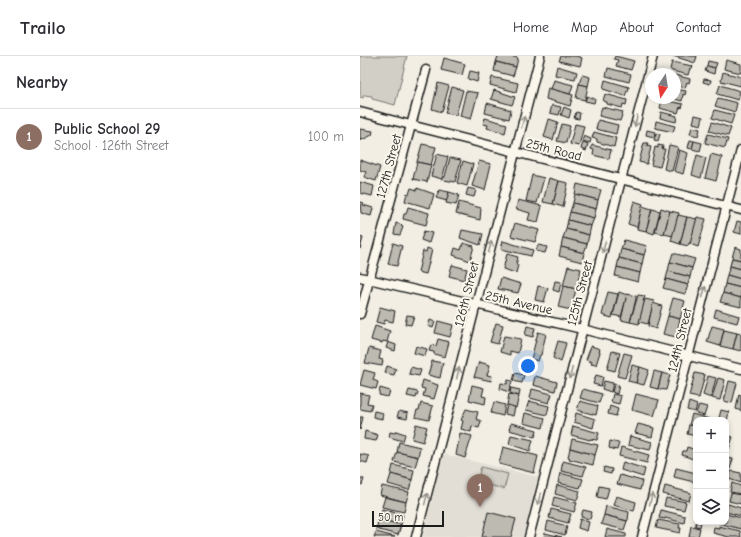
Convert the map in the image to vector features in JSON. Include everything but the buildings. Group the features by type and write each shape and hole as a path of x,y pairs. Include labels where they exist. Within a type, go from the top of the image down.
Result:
{"street":[{"name":"126th Street","path":"416,537 540,56"},
{"name":"125th Street","path":"529,537 653,56"},
{"name":"127th Street","path":"360,314 426,70"},
{"name":"25th Road","path":"360,112 741,210"},
{"name":"124th Street","path":"642,537 741,150"},
{"name":"25th Avenue","path":"360,277 582,329 741,369"}],"shaded area":[{"path":"360,56 407,56 395,105 372,99 372,96 364,95 363,98 360,97"},
{"path":"443,454 538,477 523,537 423,537"},
{"path":"481,467 508,474 504,489 477,482"}],"place":[{"name":"Public School 29","path":"480,507"}]}
